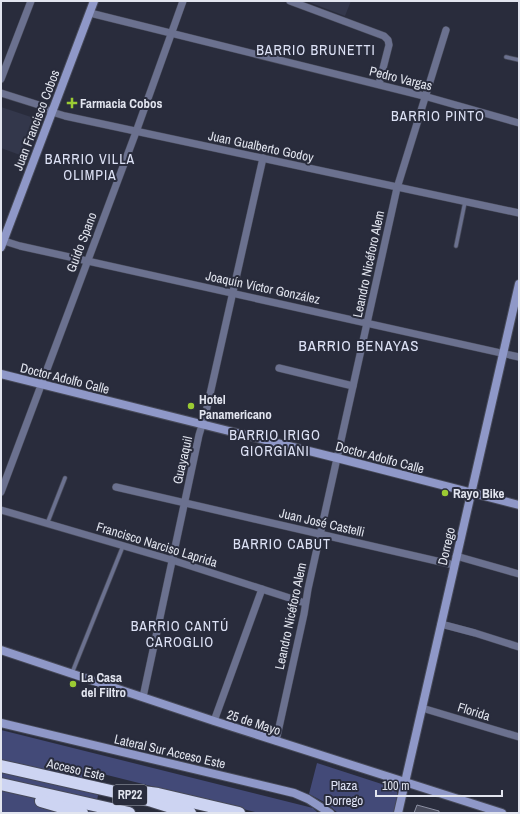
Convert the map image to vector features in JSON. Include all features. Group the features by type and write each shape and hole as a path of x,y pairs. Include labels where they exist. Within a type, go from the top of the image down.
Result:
{"highway":[{"name":"Acceso Este","path":"1,766 152,801 190,813"},
{"path":"69,782 158,794 239,813"},
{"name":"RP22","path":"1,784 130,813"},
{"path":"1,790 82,813"}],"street":[{"path":"1,80 31,1"},
{"name":"Juan Francisco Cobos","path":"2,242 94,1"},
{"name":"Guido Spano","path":"1,492 136,132 183,1"},
{"path":"290,1 384,36 388,40 389,45 379,84"},
{"name":"Pedro Vargas","path":"90,12 379,84 519,123"},
{"name":"Leandro Nicéforo Alem","path":"276,741 320,534 397,188 424,96 446,30"},
{"name":"Juan Gualberto Godoy","path":"1,92 39,105 52,112 136,132 519,214"},
{"name":"Guayaquil","path":"143,697 184,503 263,158"},
{"name":"Joaquín Víctor González","path":"2,242 519,357"},
{"name":"Dorrego","path":"398,813 519,284"},
{"path":"279,368 353,386"},
{"name":"Doctor Adolfo Calle","path":"1,374 519,505"},
{"name":"Juan José Castelli","path":"116,487 454,565"},
{"name":"Francisco Narciso Laprida","path":"1,510 172,560 305,603"},
{"path":"456,556 519,574"},
{"path":"214,721 262,589"},
{"path":"441,624 519,647"},
{"name":"25 de Mayo","path":"1,650 214,721 502,813"},
{"name":"Florida","path":"422,708 519,737"},
{"name":"Lateral Sur Acceso Este","path":"1,723 294,793 308,799 330,813"}],"lane":[{"path":"506,57 519,60"},
{"path":"456,246 465,202"},
{"path":"47,524 65,478"},
{"path":"72,673 123,546"}],"shaded area":[{"path":"306,1 351,1 345,16"},
{"path":"1,107 31,117 33,121 20,155 1,148"}],"green space":[{"path":"1,730 313,808 318,813 259,813 103,774 94,813 1,813"},
{"name":"Plaza Dorrego","path":"317,763 394,788 398,796 394,813 338,813 326,803 309,794"}],"building":[{"path":"417,805 439,811 439,813 414,813"}],"place":[{"name":"Farmacia Cobos","path":"72,103"},
{"name":"Hotel Panamericano","path":"191,406"},
{"name":"Rayo Bike","path":"445,493"},
{"name":"La Casa del Filtro","path":"73,684"}],"district":[{"name":"BARRIO BRUNETTI","path":"316,50"},
{"name":"BARRIO PINTO","path":"438,116"},
{"name":"BARRIO VILLA OLIMPIA","path":"90,168"},
{"name":"BARRIO BENAYAS","path":"359,346"},
{"name":"BARRIO IRIGO GIORGIANI","path":"275,444"},
{"name":"BARRIO CABUT","path":"282,544"},
{"name":"BARRIO CANTÚ CAROGLIO","path":"180,634"}]}
